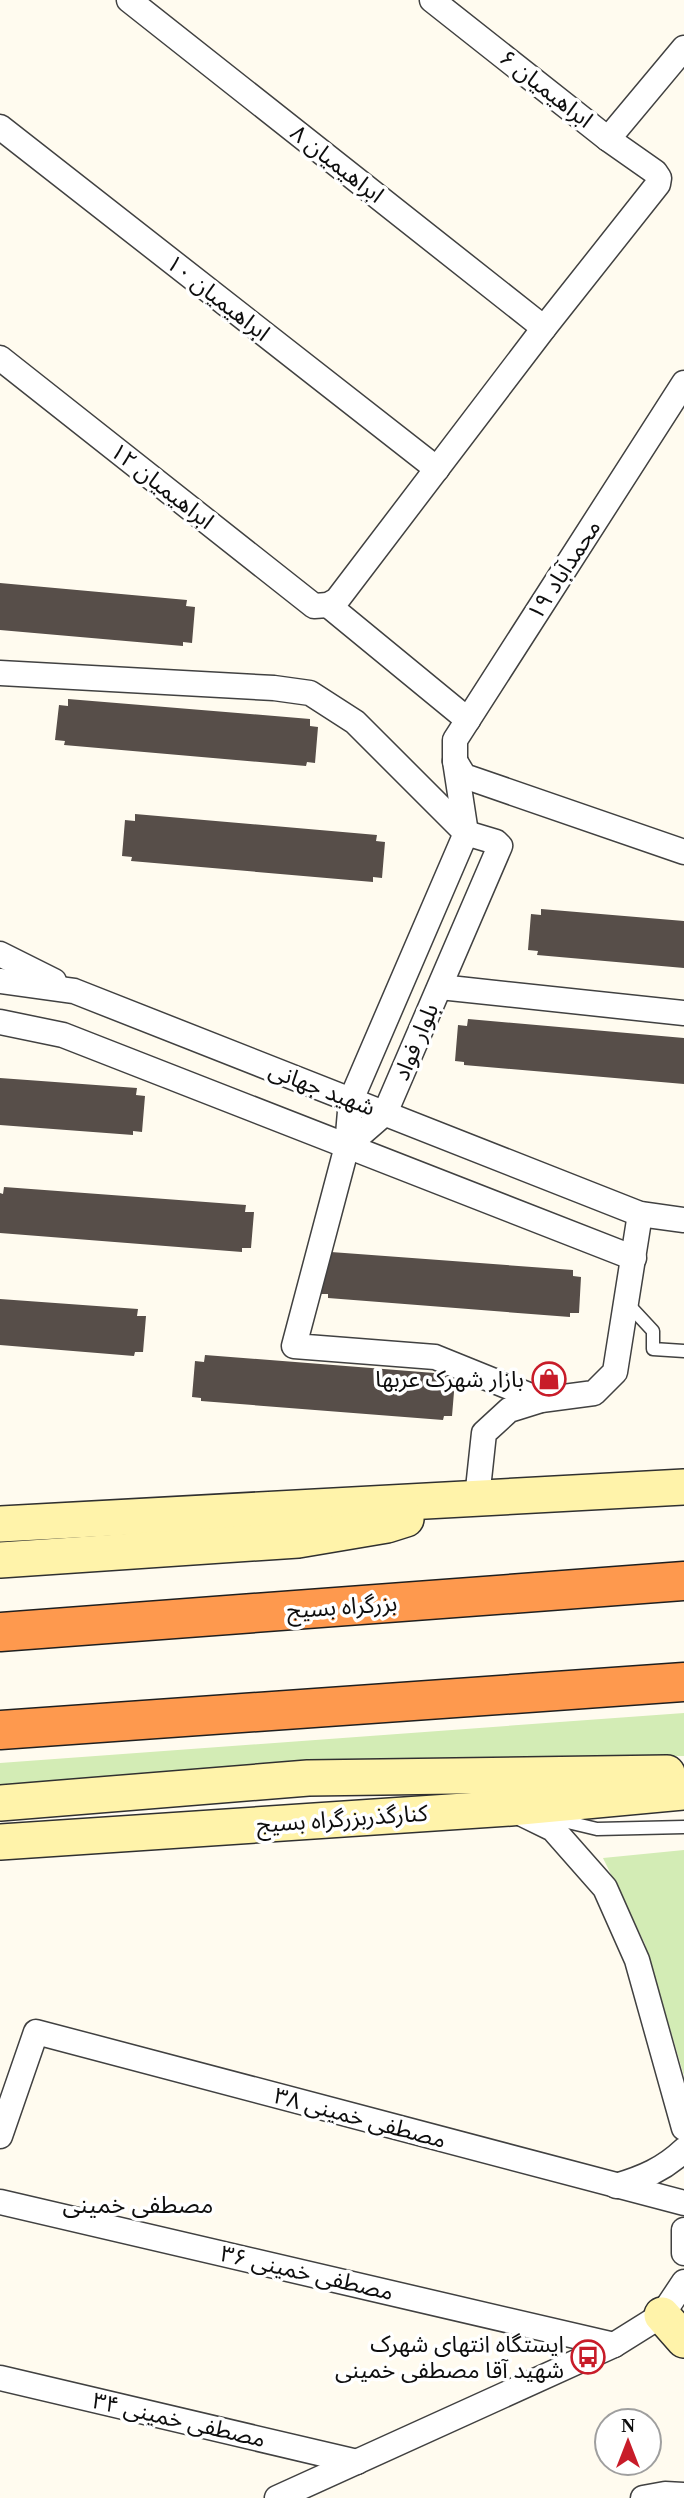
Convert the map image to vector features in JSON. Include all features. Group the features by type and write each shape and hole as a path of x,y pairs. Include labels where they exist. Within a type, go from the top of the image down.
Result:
{"highway":[{"path":"631,1586 684,1570"},
{"name":"بزرگراه بسیج","path":"0,1632 684,1581"},
{"path":"0,1730 684,1682"}],"main road":[{"path":"0,1524 684,1487"},
{"path":"0,1560 298,1539 387,1525 477,1499"},
{"path":"0,1803 307,1778 684,1773"},
{"name":"کنارگذربزرگراه بسیج","path":"0,1842 510,1808 684,1792"}],"street":[{"name":"ابراهیمیان ۸","path":"130,0 544,328"},
{"name":"ابراهیمیان ۶","path":"432,0 608,139 655,172 659,178 658,184 544,328"},
{"path":"608,139 684,48"},
{"name":"ابراهیمیان ۱۰","path":"0,127 437,469"},
{"path":"328,605 337,600 544,328"},
{"name":"ابراهیمیان ۱۲","path":"0,358 314,606 328,605 468,720"},
{"name":"محمدآباد ۱۹","path":"455,761 455,740 684,383"},
{"path":"0,673 274,688 310,693 355,722 466,832"},
{"path":"455,761 466,832"},
{"path":"455,761 464,776 683,849"},
{"name":"بلوار فواد","path":"466,832 496,842 499,846 385,1113 347,1146 351,1100 466,832"},
{"path":"0,954 74,991"},
{"name":"شهید جهانی","path":"0,981 74,991 640,1214 684,1220"},
{"path":"439,987 684,1013"},
{"name":"شهید جهانی","path":"0,1022 63,1035 634,1258"},
{"path":"347,1146 294,1346 435,1357 541,1400"},
{"path":"477,1499 484,1433 509,1410 541,1400 594,1393 615,1371 640,1214"},
{"path":"510,1808 553,1829 605,1888 637,1960 684,2129"},
{"name":"مصطفی خمینی ۳۸","path":"0,2136 36,2032 684,2203"},
{"path":"615,2186 643,2178 669,2164 684,2150"},
{"name":"مصطفی خمینی ۳۶","path":"0,2202 614,2345"},
{"path":"684,2230 684,2253"},
{"path":"277,2498 614,2345 673,2327 684,2282"},
{"name":"مصطفی خمینی ۳۴","path":"0,2378 357,2462"},
{"path":"643,2498 665,2494 684,2495"}],"lane":[{"path":"627,1303 653,1331 653,1349 684,1351"},
{"path":"510,1808 597,1829 684,1827"}],"green space":[{"path":"684,1713 684,1756 373,1762 0,1787 0,1763"},
{"path":"684,1850 684,2076 645,1944 603,1858"}],"building":[{"path":"0,583 187,600 186,606 195,607 192,643 183,642 183,646 0,630"},
{"path":"68,699 310,719 310,726 318,727 315,763 307,762 306,766 64,745 65,741 55,740 59,705 68,706"},
{"path":"135,814 377,835 376,841 385,842 382,878 373,877 373,882 131,861 132,857 122,856 125,820 135,821"},
{"path":"541,909 684,921 684,968 537,955 538,951 528,950 531,914 541,915"},
{"path":"468,1019 684,1038 684,1084 464,1065 464,1062 455,1061 458,1025 467,1026"},
{"path":"0,1078 137,1088 136,1095 145,1096 142,1132 133,1131 133,1135 0,1125"},
{"path":"4,1187 246,1205 245,1212 254,1212 251,1248 242,1248 242,1252 0,1233 0,1193 3,1194"},
{"path":"331,1252 573,1270 573,1276 581,1277 579,1313 570,1313 570,1317 328,1298 328,1294 319,1294 321,1258 331,1258"},
{"path":"0,1299 138,1309 137,1316 146,1316 143,1352 135,1352 134,1356 0,1345"},
{"path":"205,1355 447,1374 446,1380 455,1380 452,1416 444,1416 443,1420 201,1401 201,1398 192,1397 195,1361 204,1362"}],"place":[{"name":"بازار شهرک عربها","path":"549,1379"},
{"name":"ایستگاه انتهای شهرک شهید آقا مصطفی خمینی","path":"588,2357"}],"district":[{"name":"مصطفی خمینی","path":"138,2205"}]}
